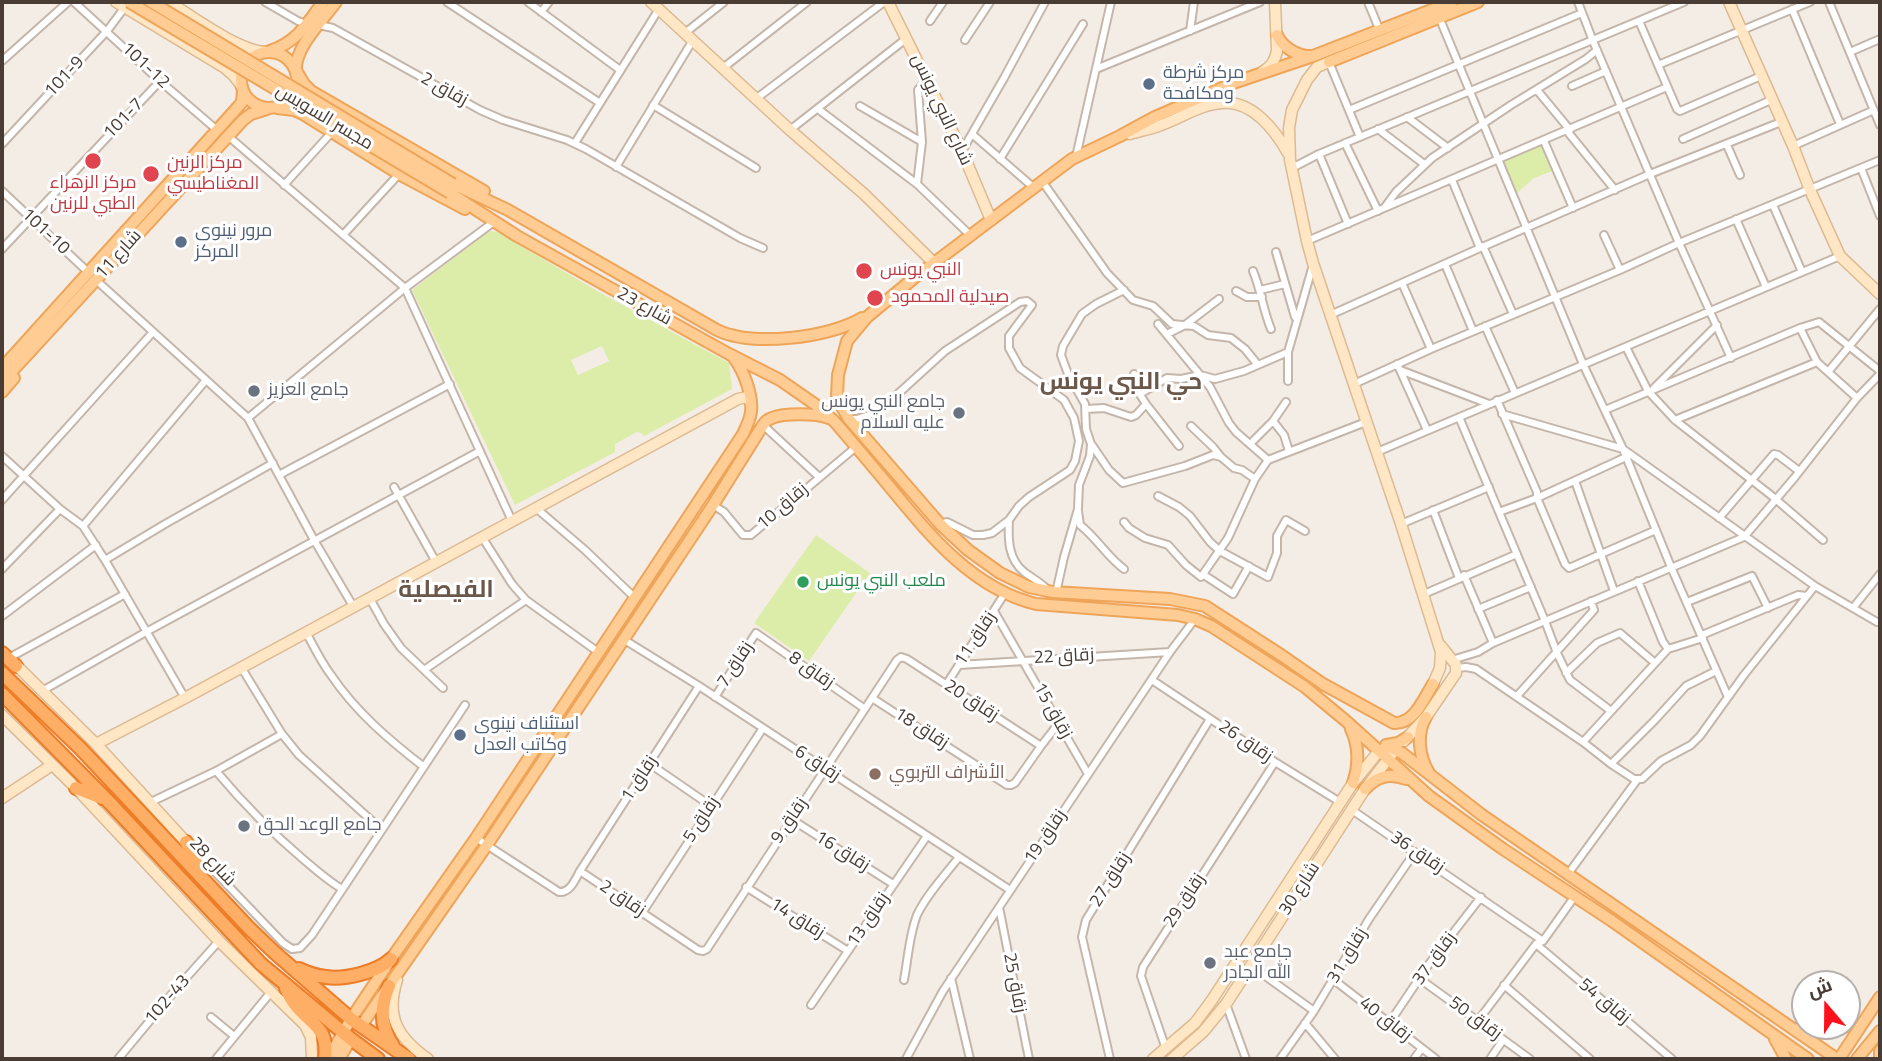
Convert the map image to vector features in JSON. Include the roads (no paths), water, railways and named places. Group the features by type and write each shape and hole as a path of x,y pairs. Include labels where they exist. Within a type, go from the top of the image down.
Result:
{"highway":[{"name":"شارع 28","path":"2,673 81,749 248,927 356,1022 409,1059"},
{"name":"شارع 28","path":"2,694 109,802 235,939 261,964 379,1059"},
{"path":"76,788 109,802"},
{"path":"186,842 203,877"},
{"path":"286,962 309,973 334,978 371,971 391,959"},
{"path":"282,981 293,1002 322,1031 327,1059"},
{"path":"389,986 382,1017 390,1042 398,1051"},
{"path":"348,1036 356,1022"}],"main road":[{"name":"مجسر السويس","path":"151,2 452,188 517,236"},
{"path":"169,2 239,44 254,51 278,53 286,57 303,84 311,90 497,199 529,222"},
{"path":"242,88 241,76 250,59 289,43 323,2"},
{"path":"272,108 285,104 292,98 298,81 298,55 335,2"},
{"path":"1252,77 1270,68 1275,59 1275,2"},
{"path":"1452,2 1166,111 1076,157 876,308 847,341 836,391 849,419 940,524 994,569 1021,584 1054,592 1170,599 1205,606 1342,696 1398,723 1412,716 1445,667 1454,664"},
{"path":"1433,684 1442,663 1441,652 1313,263 1291,164 1289,128 1292,110 1313,70 1435,9 1478,2"},
{"path":"1729,2 1840,256 1880,294"},
{"name":"شارع النبي يونس","path":"888,3 962,151 991,220"},
{"name":"مجسر السويس","path":"123,4 452,188 529,222"},
{"path":"123,4 225,68 253,103 303,114 399,174 517,236"},
{"path":"655,5 790,130 864,194 934,262"},
{"path":"1277,35 1281,42 1298,54 1313,56"},
{"name":"شارع 11","path":"57,316 222,133 242,102 242,88"},
{"path":"1120,136 1161,125 1212,105 1231,103 1268,123 1278,136 1291,164"},
{"name":"شارع 11","path":"222,133 251,114 272,108"},
{"name":"شارع 23","path":"529,222 732,337 753,339 811,335 842,328 876,308"},
{"name":"شارع 23","path":"517,236 773,376 816,405 834,421 930,535 968,570 1005,593 1047,606 1195,619 1223,633 1305,687 1370,742 1411,782 1503,849 1575,896 1808,1059"},
{"path":"2,361 31,331 57,316"},
{"path":"2,368 57,316"},
{"path":"2,382 57,316"},
{"path":"2,392 42,347 57,316"},
{"path":"356,1022 391,959 476,838 743,434 750,416 751,403 741,368 729,354"},
{"path":"96,744 741,397 747,397 751,403"},
{"path":"356,1022 389,986 487,845 713,505 763,425 774,417 799,415 821,415 834,421"},
{"path":"930,535 940,524"},
{"path":"1434,778 1425,766 1420,748 1421,726 1454,676 1454,664 1437,639"},
{"path":"7,657 96,744 186,842"},
{"path":"1305,687 1312,677"},
{"path":"2,715 76,788 219,941 309,1029 312,1059"},
{"path":"1396,749 1426,717"},
{"path":"1346,721 1353,732 1357,747 1357,772 1353,783"},
{"path":"1370,742 1378,746 1391,745 1408,737"},
{"path":"1384,755 1387,747 1396,749 1482,815 1838,1059 1878,1001"},
{"name":"شارع 30","path":"1153,1059 1195,1023 1353,783 1384,755"},
{"name":"شارع 30","path":"1172,1059 1203,1032 1226,1004 1352,810 1384,755"},
{"path":"2,798 52,765"},
{"path":"1365,789 1376,778 1384,776 1399,776 1411,782"},
{"path":"404,964 397,978 393,1000 396,1024 407,1043 428,1059"},
{"path":"1861,1014 1878,1001"},
{"path":"1857,1059 1880,1031"},
{"path":"327,1059 348,1036"},
{"path":"339,1059 348,1036"},
{"path":"1774,1037 1786,1059"},
{"path":"1880,1051 1880,1059"}],"street":[{"path":"2,61 68,2"},
{"name":"101-12","path":"74,2 160,81 405,288"},
{"path":"265,2 306,24"},
{"path":"447,2 600,103"},
{"path":"528,2 620,70"},
{"path":"541,12 549,2"},
{"path":"616,167 653,105 689,36 724,2"},
{"path":"723,68 807,2"},
{"path":"930,21 943,2"},
{"path":"965,40 990,2"},
{"path":"962,151 1045,2"},
{"path":"1076,157 1111,2"},
{"path":"1190,31 1194,2"},
{"path":"1096,69 1260,2"},
{"path":"1368,2 1380,31"},
{"path":"1578,2 1679,243 1731,358"},
{"path":"1291,164 1684,2"},
{"path":"1658,65 1810,2"},
{"path":"1829,2 1880,125"},
{"path":"757,99 888,3"},
{"name":"101-9","path":"2,144 107,32 123,4"},
{"path":"575,143 620,70 655,5"},
{"path":"1435,9 1583,365 1625,453 1728,697"},
{"path":"1792,9 1840,124"},
{"path":"1349,110 1582,13"},
{"path":"1639,21 1680,111 1761,76"},
{"path":"1000,159 1083,24"},
{"name":"زقاق 2","path":"319,25 333,28 480,110 575,143 740,239 763,248"},
{"path":"790,130 906,38"},
{"path":"1850,52 1880,39"},
{"path":"1381,210 1424,164 1597,50"},
{"path":"1329,62 1360,137"},
{"path":"1572,86 1606,71"},
{"path":"917,184 922,142 918,90 927,79"},
{"name":"101-7","path":"2,249 160,81"},
{"path":"1307,241 1667,87"},
{"path":"1536,90 1615,190"},
{"path":"1683,139 1771,100"},
{"path":"653,105 756,168"},
{"path":"860,106 922,142"},
{"path":"818,109 917,184 971,235"},
{"path":"1793,146 1874,110"},
{"path":"1408,117 1448,148"},
{"path":"1330,315 1650,174 1781,122"},
{"path":"1378,130 1424,164"},
{"path":"284,185 332,132"},
{"path":"972,134 1000,159 1037,184 1107,273 1133,300 1153,306 1172,324 1194,327 1208,335 1231,338 1245,349 1258,365"},
{"path":"1544,141 1573,208"},
{"path":"1345,143 1368,192 1381,210"},
{"path":"1727,145 1740,175"},
{"path":"1319,154 1348,224"},
{"path":"1354,384 1399,367 1431,349 1679,243 1880,160"},
{"path":"1861,168 1880,216"},
{"path":"343,235 399,174"},
{"path":"1452,180 1513,314"},
{"name":"101-10","path":"2,191 248,418 353,606"},
{"path":"1773,205 1802,272"},
{"path":"1737,219 1766,287"},
{"path":"248,418 405,288 491,224"},
{"path":"1604,234 1620,270"},
{"path":"1276,252 1296,320"},
{"path":"1377,452 1840,256"},
{"path":"1288,381 1288,352 1313,263"},
{"path":"1444,264 1473,331"},
{"path":"1253,271 1271,328"},
{"path":"1402,282 1431,349"},
{"path":"1236,291 1247,297 1285,284"},
{"path":"405,288 512,522"},
{"path":"1124,290 1082,314 1063,346 1061,355 1085,404 1086,429 1091,444 1109,470 1123,483 1185,466 1207,456 1221,457"},
{"path":"1167,334 1185,325 1219,299"},
{"path":"849,419 878,412 945,351 1020,302 1030,302 1032,305 1028,312 1009,336 1009,348 1020,368 1064,400 1074,418 1079,441 1074,461 1069,470 1029,497 997,530 983,535 968,533 946,521 940,524"},
{"path":"1828,372 1880,309"},
{"path":"1454,664 1493,643 1744,537 1880,373 1819,322 1605,411"},
{"path":"1158,324 1218,398 1236,432 1268,460"},
{"path":"1650,391 1717,325"},
{"path":"1485,326 1515,393"},
{"path":"1800,328 1817,362 1857,398"},
{"path":"2,500 153,332"},
{"path":"1626,346 1650,391 1675,420 1775,498 1823,540"},
{"path":"1140,394 1167,378 1181,379 1200,375 1214,379 1233,375 1288,352"},
{"path":"1675,420 1817,362"},
{"path":"1399,367 1489,404"},
{"path":"1399,367 1427,430"},
{"path":"1134,374 1134,385 1179,446"},
{"path":"83,526 206,380"},
{"path":"279,475 450,384"},
{"path":"1497,400 1565,564 1569,568 1656,530"},
{"path":"1250,444 1273,421 1286,402"},
{"path":"1086,409 1104,408 1131,417 1146,404"},
{"path":"1502,414 1625,453 1815,586 1877,622"},
{"path":"1459,417 1566,673 1570,680 1611,710"},
{"path":"1273,421 1284,435 1289,451"},
{"path":"1124,522 1145,538 1168,545 1202,578 1228,538 1255,478 1268,460 1366,422"},
{"path":"763,425 819,477"},
{"path":"1191,426 1234,468 1255,478"},
{"path":"1091,444 1090,456 1079,485 1080,525 1091,533 1124,569"},
{"name":"زقاق 10","path":"713,505 724,512 739,532 751,535 856,447"},
{"path":"42,691 480,451"},
{"path":"1499,512 1575,481 1625,453"},
{"path":"1719,518 1774,454 1778,454 1799,471"},
{"path":"2,456 60,509 83,526 185,698"},
{"path":"105,560 273,463"},
{"path":"1575,481 1614,591"},
{"path":"394,487 436,562"},
{"path":"1401,524 1489,487"},
{"path":"1158,496 1190,516 1220,551 1268,577 1277,554 1277,536 1286,520 1305,531"},
{"path":"536,508 634,597"},
{"path":"2,569 60,509"},
{"path":"1009,520 1009,542 1016,563 1054,592 1078,509"},
{"path":"1433,510 1493,643"},
{"path":"482,537 512,584 526,600 598,652"},
{"path":"2,616 96,545"},
{"path":"1424,594 1517,554"},
{"path":"1204,575 1233,594 1248,566"},
{"path":"1853,608 1880,575"},
{"path":"1687,602 1752,576 1768,608"},
{"path":"1638,581 1668,649"},
{"path":"1568,874 1637,780 1642,779 1661,761 1681,748 1691,745 1815,586"},
{"path":"1478,609 1531,587"},
{"name":"زقاق 11","path":"946,684 1005,593"},
{"path":"7,657 125,594"},
{"path":"1583,742 1668,649 1798,595 1807,596"},
{"path":"369,597 401,648 443,688"},
{"path":"424,670 526,600"},
{"path":"1517,696 1594,610 1591,601"},
{"name":"زقاق 15","path":"994,611 1088,774"},
{"name":"زقاق 19","path":"906,1059 951,978 1170,652 1195,619"},
{"path":"306,632 330,674 349,700 371,724 424,767"},
{"name":"زقاق 7","path":"715,697 756,633"},
{"name":"زقاق 8","path":"756,633 865,709"},
{"path":"1566,673 1597,643 1620,633 1655,663"},
{"name":"زقاق 6","path":"623,639 1010,890"},
{"name":"زقاق 22","path":"959,665 1170,652"},
{"name":"زقاق 9","path":"703,951 707,949 901,657"},
{"name":"زقاق 20","path":"901,657 1041,746"},
{"path":"1454,664 1476,669 1637,780"},
{"path":"241,667 282,734 299,755 382,830"},
{"path":"1611,764 1686,686 1716,671"},
{"name":"زقاق 26","path":"1152,680 1340,802"},
{"name":"زقاق 1","path":"580,872 699,686"},
{"name":"زقاق 18","path":"872,698 1007,785 1015,783 1058,724"},
{"path":"186,842 283,943 292,949 300,948 308,940 465,705"},
{"name":"زقاق 27","path":"1110,1059 1082,937 1086,920 1210,719"},
{"name":"زقاق 5","path":"642,913 763,728"},
{"path":"151,802 216,771 282,734"},
{"path":"1691,745 1700,752"},
{"name":"زقاق 29","path":"1166,1049 1141,976 1143,967 1275,762"},
{"path":"650,764 711,806"},
{"path":"216,771 277,837 331,883 342,888"},
{"name":"زقاق 36","path":"1352,810 1481,897"},
{"name":"زقاق 16","path":"791,819 894,884"},
{"name":"زقاق 13","path":"811,1005 927,836"},
{"name":"زقاق 2","path":"476,838 559,892 568,890 580,872 703,951"},
{"name":"زقاق 31","path":"1280,1059 1415,852"},
{"path":"904,980 912,929 918,913 959,857"},
{"name":"زقاق 14","path":"746,887 848,951"},
{"path":"1477,1022 1575,896"},
{"name":"زقاق 54","path":"1481,897 1539,942 1672,1059"},
{"name":"زقاق 37","path":"1390,1022 1481,897"},
{"name":"زقاق 25","path":"999,907 1029,1059"},
{"name":"102-43","path":"118,1059 219,941"},
{"path":"1250,965 1314,1010"},
{"path":"951,978 970,1059"},
{"name":"زقاق 50","path":"1420,979 1530,1059"},
{"name":"زقاق 40","path":"1334,980 1436,1059"},
{"path":"1504,985 1590,1059"},
{"path":"216,1059 271,992"},
{"path":"1226,1004 1246,1059"},
{"path":"211,1017 234,1036"},
{"path":"1305,1023 1335,1059"},
{"path":"1490,1059 1503,1040"},
{"path":"1413,1059 1421,1049"}],"place":[{"name":"مركز شرطة ومكافحة","path":"1149,84"},
{"name":"مركز الزهراء الطبي للرنين","path":"93,161"},
{"name":"مركز الرنين المغناطيسي","path":"151,174"},
{"name":"مرور نينوى المركز","path":"181,242"},
{"name":"النبي يونس","path":"864,271"},
{"name":"صيدلية المحمود","path":"875,298"},
{"name":"جامع العزيز","path":"254,391"},
{"name":"جامع النبي يونس عليه السلام","path":"959,413"},
{"name":"ملعب النبي يونس","path":"803,582"},
{"name":"استئناف نينوى وكاتب العدل","path":"460,735"},
{"name":"الأشراف التربوي","path":"875,774"},
{"name":"جامع الوعد الحق","path":"244,826"},
{"name":"جامع عبد الله الجادر","path":"1210,963"}],"district":[{"name":"حي النبي يونس","path":"1121,383"},
{"name":"الفيصلية","path":"446,591"}]}
